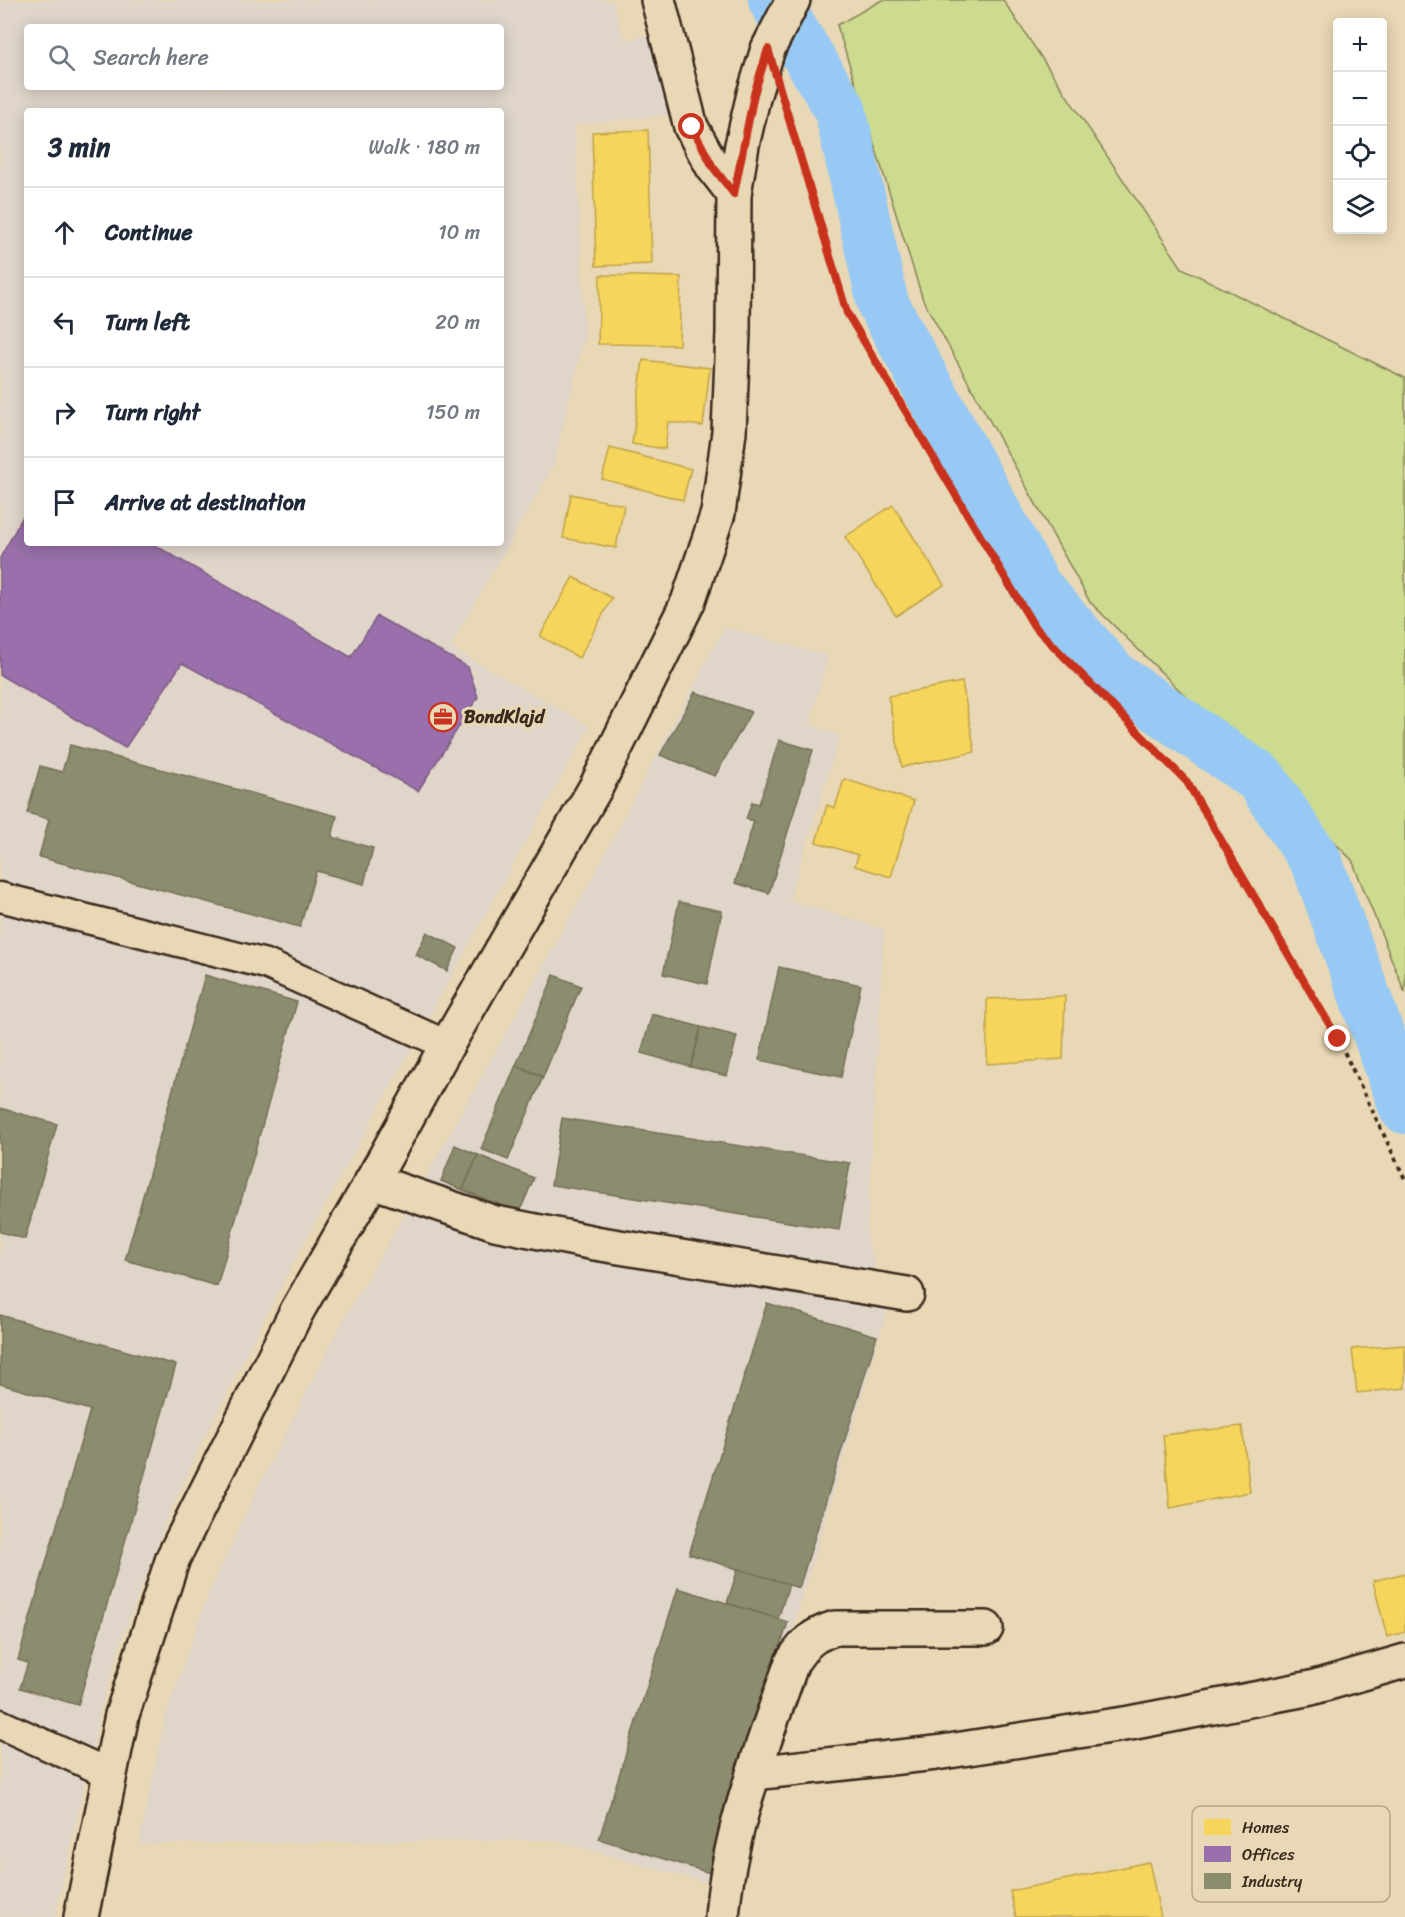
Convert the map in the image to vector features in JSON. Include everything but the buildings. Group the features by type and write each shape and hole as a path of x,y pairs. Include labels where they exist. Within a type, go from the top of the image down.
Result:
{"main road":[{"path":"658,0 692,127 713,167 734,194"},
{"path":"81,1917 122,1715 174,1558 297,1311 596,787 688,602 717,513 729,432 733,333 734,194 754,94 768,49 793,0"},
{"path":"372,1181 495,1223 595,1243 907,1294"},
{"path":"722,1917 730,1852 740,1814 792,1662 805,1644 820,1633 835,1628 986,1628"},
{"path":"753,1773 936,1753 1130,1723 1311,1688 1405,1661"}],"lane":[{"path":"0,897 266,964 447,1045"},
{"path":"0,1724 110,1774"}],"path":[{"path":"789,118 847,313 1034,626 1187,782 1338,1039 1405,1179"}],"shaded area":[{"path":"0,0 613,0 624,40 655,33 668,115 575,125 585,335 553,467 450,647 590,726 291,1267 204,1438 169,1515 125,1631 101,1709 55,1917 0,1917"},
{"path":"724,627 828,656 810,724 840,736 789,900 884,929 867,1238 888,1308 717,1886 553,1840 139,1844 165,1717 208,1595 257,1489 340,1326 595,872"}],"green space":[{"path":"882,0 1003,0 1182,268 1405,378 1405,993 1352,860 1090,602 923,300 837,25"}],"waterway":[{"path":"774,0 840,109 883,304 1036,587 1114,677 1261,779 1317,863 1405,1108"}],"place":[{"name":"BondKlajd","path":"443,717"}],"route":[{"path":"692,127 713,167 734,194 742,145 768,49 847,313 1034,626 1187,782 1338,1039"}]}
